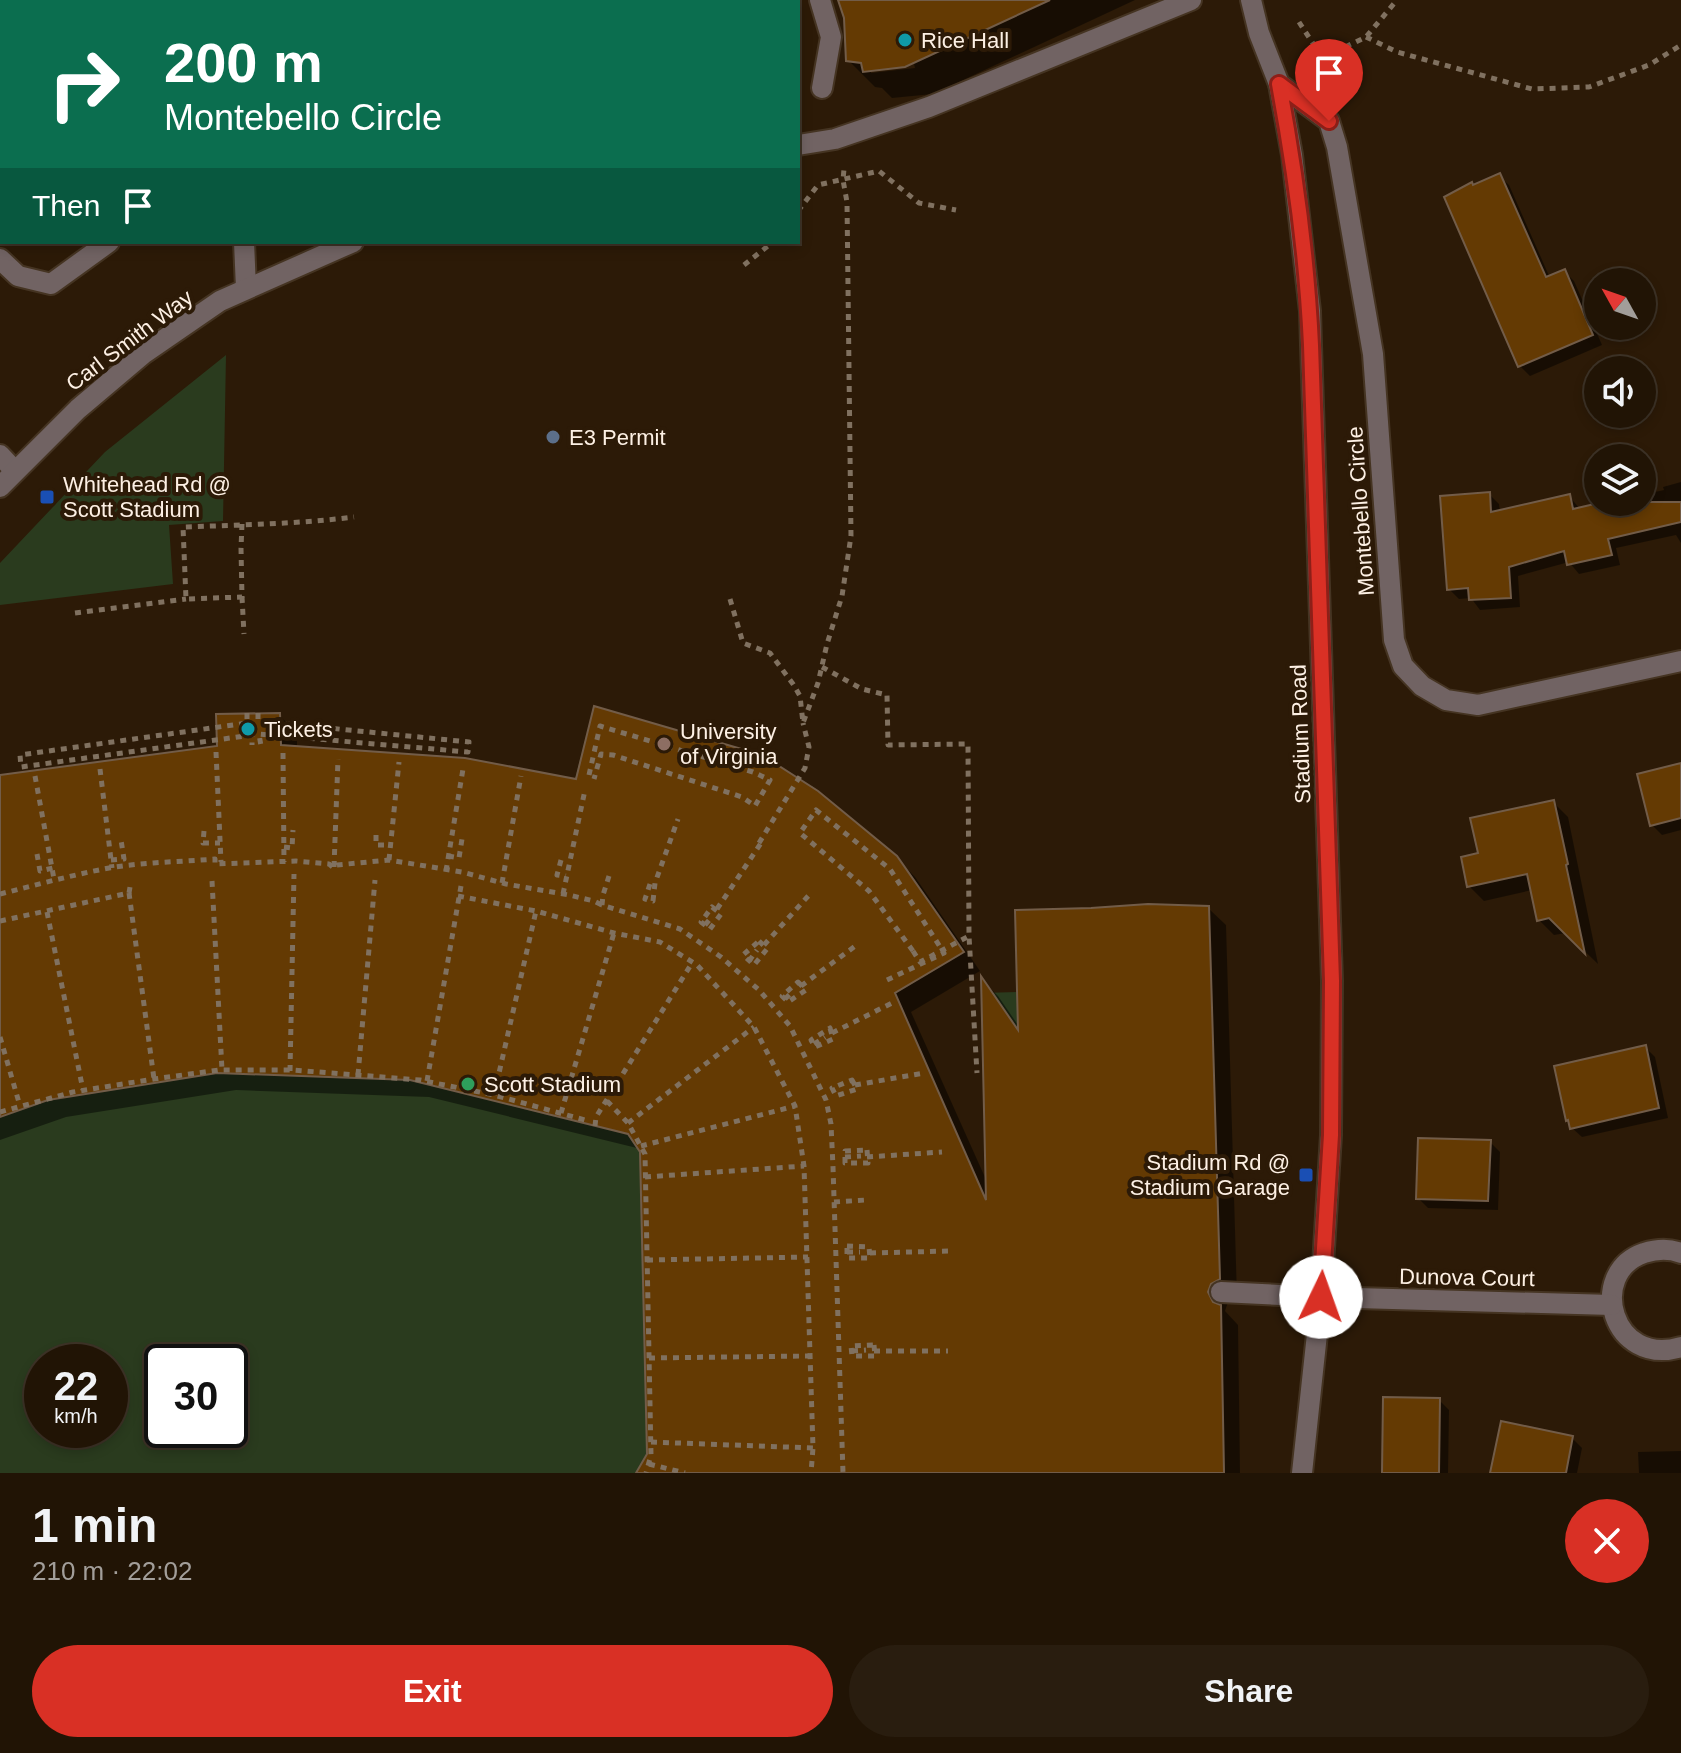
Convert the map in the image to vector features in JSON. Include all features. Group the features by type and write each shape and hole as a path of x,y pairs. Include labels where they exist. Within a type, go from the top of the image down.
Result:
{"street":[{"path":"820,0 831,37 822,88"},
{"path":"800,145 835,139 929,107 1191,0"},
{"name":"Stadium Road","path":"1251,0 1259,33 1279,84 1292,155 1310,311 1312,361 1332,981 1331,1135 1321,1297 1302,1473"},
{"name":"Montebello Circle","path":"1279,84 1329,121 1337,147 1373,354 1394,640 1403,666 1422,686 1446,700 1478,705 1681,661"},
{"path":"0,259 18,276 51,284 106,244"},
{"path":"244,244 246,288"},
{"name":"Carl Smith Way","path":"0,487 78,409 143,354 220,301 348,244"},
{"path":"0,455 15,471"},
{"path":"1681,1253 1658,1249 1639,1255 1623,1267 1614,1285 1612,1305 1617,1324 1630,1339 1647,1349 1667,1351 1681,1347"},
{"name":"Dunova Court","path":"1221,1292 1612,1305"}],"path":[{"path":"1299,22 1314,45 1339,50 1366,37 1397,0"},
{"path":"1366,37 1397,52 1532,89 1589,87 1649,65 1681,45"},
{"path":"803,723 818,683 842,596 851,536 844,169"},
{"path":"800,208 818,185 879,171 919,203 956,210"},
{"path":"744,265 770,244"},
{"path":"186,599 183,527 312,522 354,517"},
{"path":"242,524 244,634"},
{"path":"75,613 186,599 242,597"},
{"path":"717,909 805,768 809,747 800,696 770,653 743,643 730,599"},
{"path":"822,667 862,689 887,695 888,745 968,744 969,936 977,1073"},
{"path":"247,713 247,723 20,755 21,767 252,735 252,745"},
{"path":"258,713 258,721 469,742 468,752 259,734 261,746"},
{"path":"600,726 753,772 770,780 755,806 742,797 613,755 601,754 592,777 600,726"},
{"path":"216,752 221,862"},
{"path":"283,753 284,862"},
{"path":"334,868 338,759"},
{"path":"389,860 399,762"},
{"path":"100,769 112,868"},
{"path":"446,871 463,769"},
{"path":"35,776 54,879"},
{"path":"502,883 521,776"},
{"path":"563,894 585,790"},
{"path":"887,980 944,953 890,869 816,810 800,833 869,891 920,962 969,936"},
{"path":"650,884 645,899 653,901 655,883 678,819"},
{"path":"284,847 292,848 293,830"},
{"path":"204,831 203,843 220,843"},
{"path":"376,835 376,845 391,845"},
{"path":"448,856 459,858 462,839"},
{"path":"111,860 124,859 121,840"},
{"path":"37,854 40,871 53,868"},
{"path":"0,894 54,879 112,868 215,859 215,864 284,862 329,864 334,868"},
{"path":"334,868 337,865 389,860 462,872 594,901 680,929 721,957 759,990 790,1026 826,1100 831,1124 843,1473"},
{"path":"561,860 557,875 566,876"},
{"path":"290,1071 294,874"},
{"path":"602,905 609,876"},
{"path":"358,1075 375,880"},
{"path":"212,881 222,1070"},
{"path":"427,1081 461,886"},
{"path":"0,921 130,890 154,1079"},
{"path":"764,945 810,894"},
{"path":"458,896 536,911 614,933 660,942 697,965 754,1027 795,1106 804,1166 813,1448 811,1473"},
{"path":"712,907 717,909 721,914 710,929 705,925 701,922 712,907"},
{"path":"494,1095 536,911"},
{"path":"47,912 83,1090"},
{"path":"705,925 711,918"},
{"path":"561,1113 614,933"},
{"path":"759,941 767,949 754,965 749,961 743,955 759,941"},
{"path":"801,986 858,944"},
{"path":"749,961 757,950"},
{"path":"595,1126 596,1117 692,962"},
{"path":"798,982 806,990 788,1002 785,999 782,996 798,982"},
{"path":"785,999 793,991"},
{"path":"825,1037 814,1044 811,1040 830,1028 832,1033 896,1001"},
{"path":"628,1123 754,1027"},
{"path":"0,1037 20,1106"},
{"path":"0,1112 83,1090 222,1070 290,1071 427,1081 494,1095 585,1120"},
{"path":"847,1089 835,1092 832,1088 852,1080 855,1085 924,1073"},
{"path":"607,1101 628,1123 645,1154 651,1442 646,1473"},
{"path":"641,1146 795,1106"},
{"path":"867,1150 864,1156 868,1163 845,1163 845,1151 867,1150"},
{"path":"864,1156 942,1152"},
{"path":"645,1177 804,1166"},
{"path":"834,1202 866,1200"},
{"path":"847,1246 869,1247 870,1258 847,1258 847,1252 847,1246"},
{"path":"870,1253 949,1251"},
{"path":"847,1252 860,1252"},
{"path":"647,1260 808,1257"},
{"path":"874,1345 875,1356 852,1356 852,1351 851,1346 874,1345"},
{"path":"852,1351 866,1350"},
{"path":"874,1351 948,1351"},
{"path":"649,1358 809,1356"},
{"path":"651,1442 813,1448"},
{"path":"649,1464 685,1473"}],"green space":[{"path":"226,355 223,521 169,525 173,584 0,605 0,563 105,452"},
{"name":"Scott Stadium","path":"594,706 762,755 788,772 758,820 783,831 812,786 897,856 964,952 895,994 940,1094 943,1162 971,1161 973,1229 987,1216 981,993 1017,992 1015,910 1148,904 1209,906 1224,1473 0,1473 0,775 217,746 281,745 465,758 575,779"}],"building":[{"name":"Rice Hall","path":"838,0 1050,0 905,67 863,72 861,63 846,61 844,18"},
{"path":"1500,173 1546,277 1565,269 1584,314 1584,339 1518,367 1444,197 1472,182 1473,185"},
{"path":"1490,492 1491,512 1570,494 1573,509 1584,506 1584,516 1656,516 1656,502 1681,502 1681,522 1608,539 1612,555 1567,565 1564,551 1509,567 1511,598 1469,600 1468,588 1447,590 1440,496"},
{"name":"Scott Stadium","path":"594,706 762,755 818,791 897,856 964,952 895,993 986,1200 981,976 1018,1030 1015,910 1148,904 1209,906 1220,1279 1211,1284 1208,1292 1213,1302 1221,1305 1224,1473 636,1473 647,1454 640,1152 628,1134 410,1080 217,1073 48,1100 0,1117 0,775 217,746 216,714 280,713 281,745 465,758 576,779"},
{"path":"1681,763 1681,818 1650,826 1637,774"},
{"path":"1554,800 1585,954 1549,918 1537,921 1527,874 1467,887 1461,857 1478,853 1470,818"},
{"path":"1646,1045 1659,1108 1570,1129 1554,1066"},
{"path":"1418,1138 1491,1140 1488,1201 1416,1199"},
{"path":"1383,1397 1440,1398 1439,1473 1382,1473"},
{"path":"1501,1421 1573,1436 1566,1473 1490,1473"}],"place":[{"name":"Rice Hall","path":"905,40"},
{"name":"E3 Permit","path":"553,437"},
{"name":"Whitehead Rd @ Scott Stadium","path":"47,497"},
{"name":"Tickets","path":"248,729"},
{"name":"University of Virginia","path":"664,744"},
{"name":"Scott Stadium","path":"468,1084"},
{"name":"Stadium Rd @ Stadium Garage","path":"1306,1175"}],"route":[{"path":"1321,1297 1331,1135 1332,981 1310,311 1292,155 1279,84 1329,121"}]}
